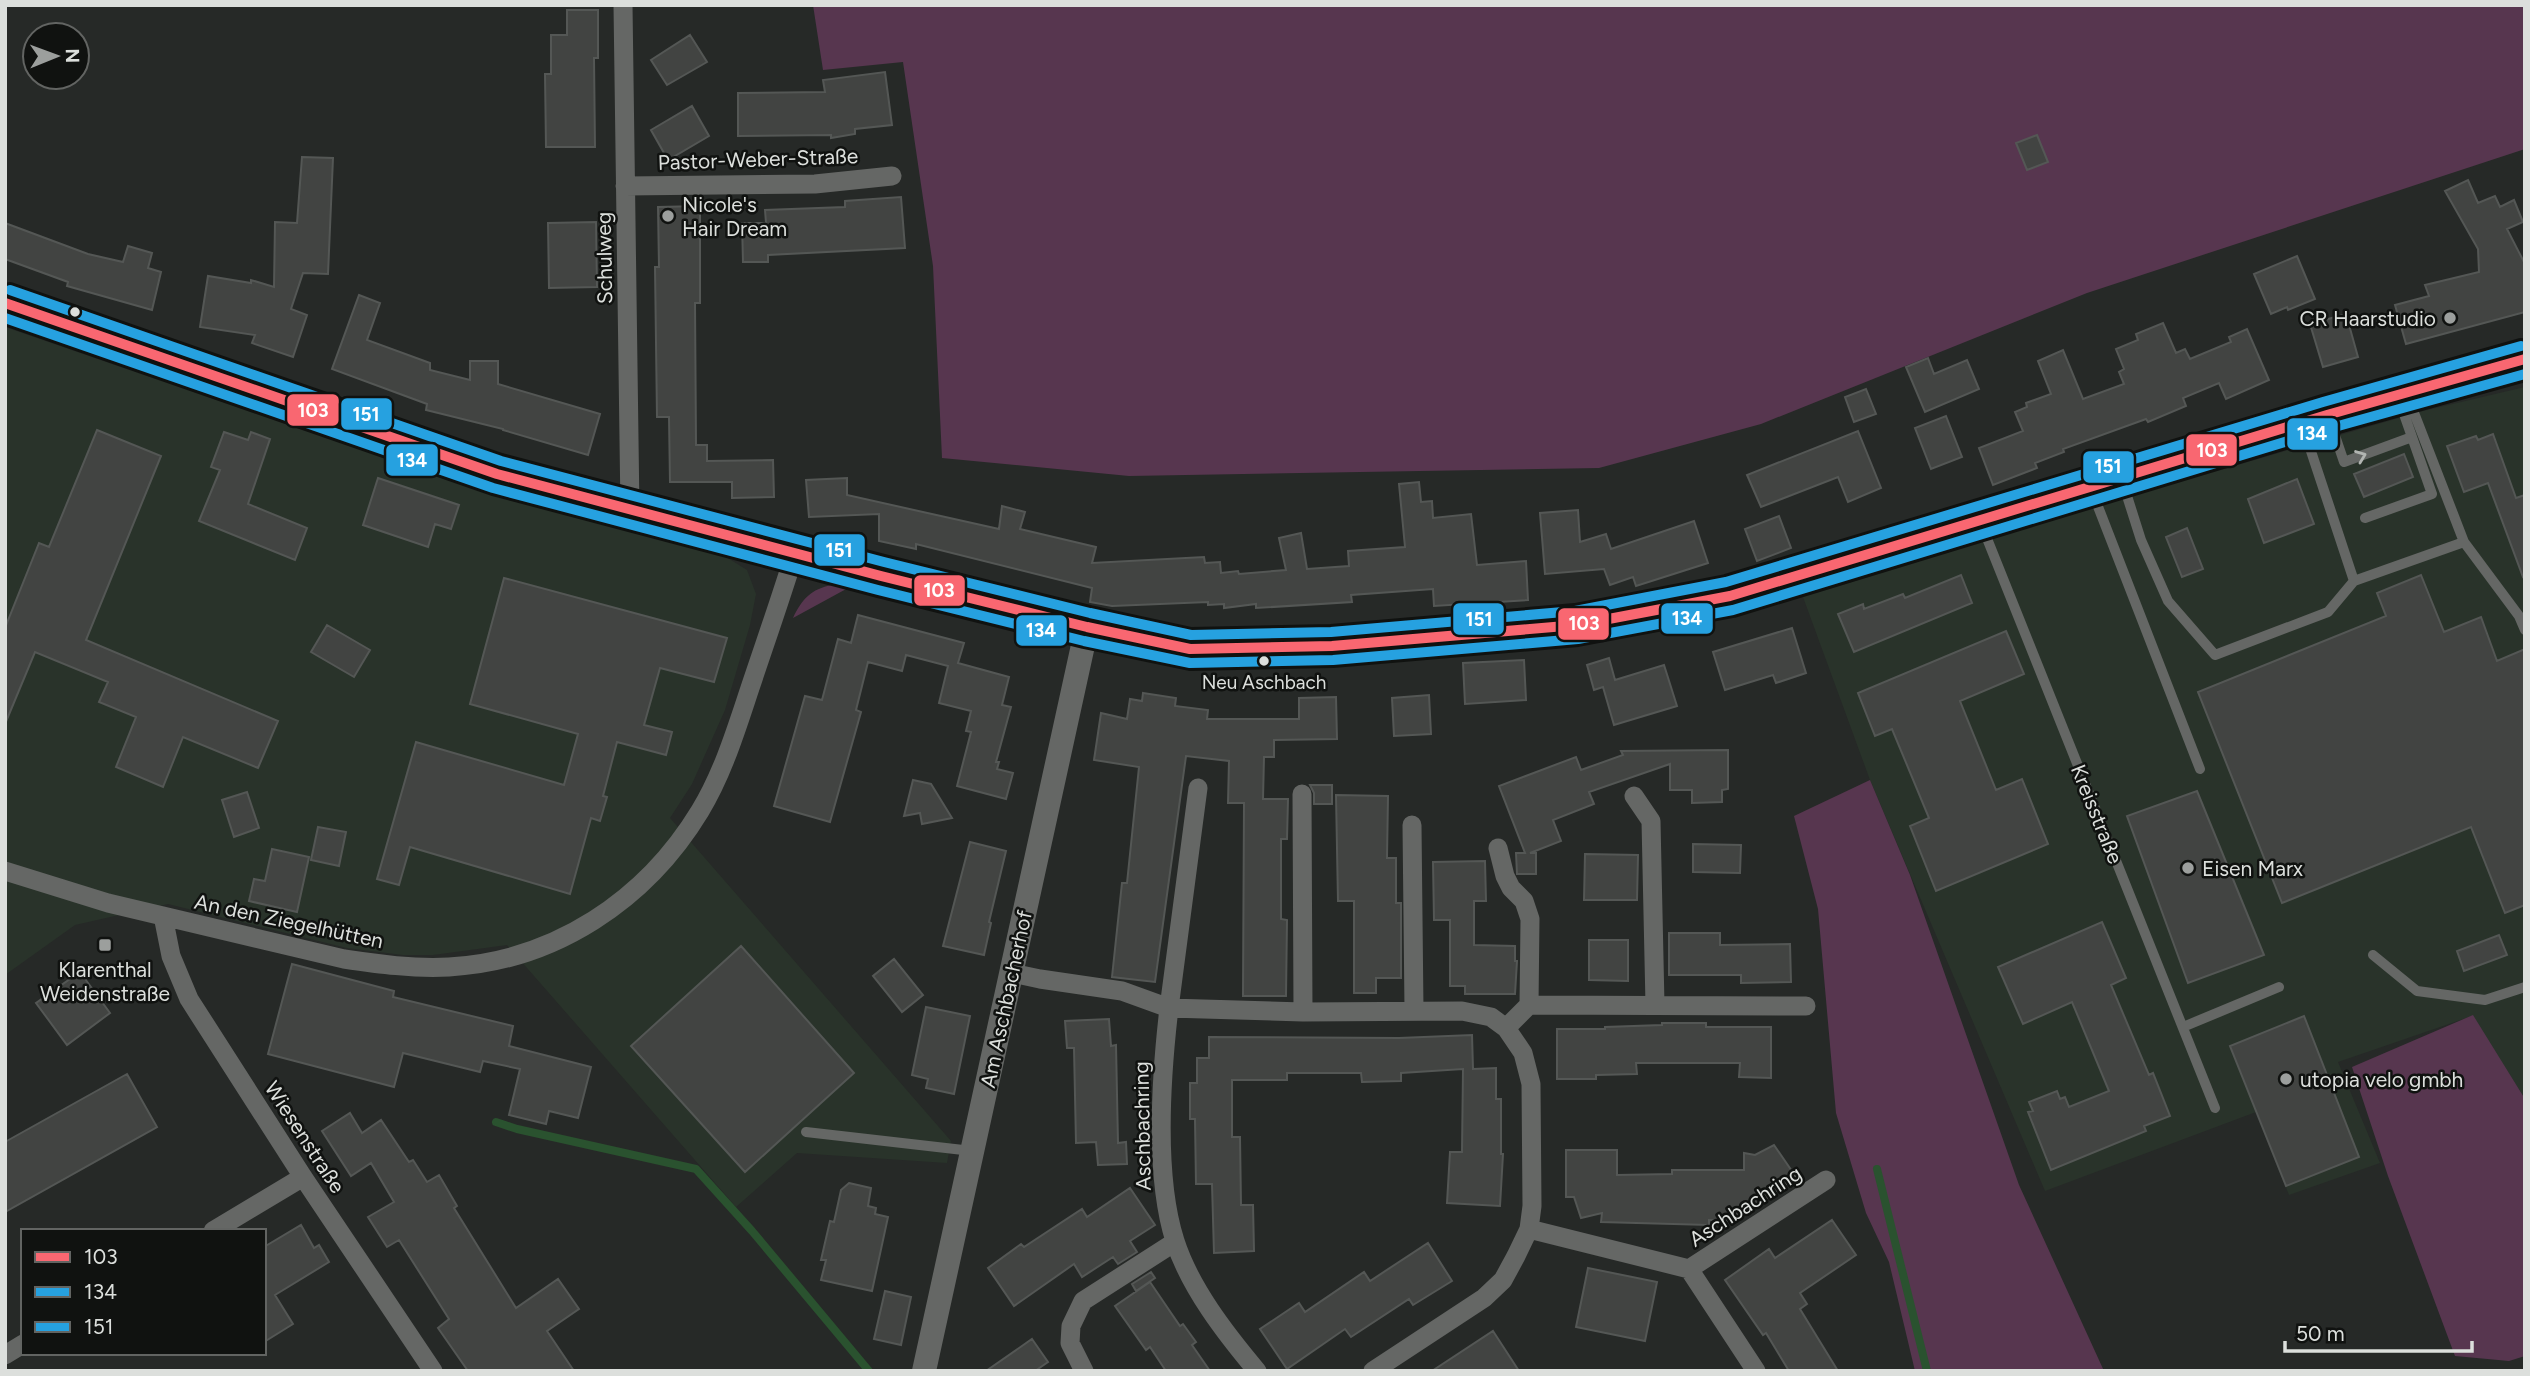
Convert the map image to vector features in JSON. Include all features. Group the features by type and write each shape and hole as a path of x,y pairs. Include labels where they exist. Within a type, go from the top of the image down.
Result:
{"street":[{"name":"Schulweg","path":"623,5 630,511"},
{"name":"Pastor-Weber-Straße","path":"625,186 815,184 892,176"},
{"path":"5,303 497,474 881,576 1087,627 1190,649 1273,649 1577,625 1730,596 2301,423 2525,359"},
{"name":"An den Ziegelhütten","path":"5,871 107,902 344,959 418,967 481,963 530,952 578,931 618,904 644,882 670,853 701,809 722,767 741,715 794,552"},
{"name":"Am Aschbacherhof","path":"924,1371 1087,627"},
{"name":"Aschbachring","path":"1198,788 1163,1058 1162,1169 1175,1242 1196,1285 1226,1334 1257,1371"},
{"path":"1302,794 1303,1012"},
{"path":"1634,796 1651,821 1655,1006"},
{"path":"1412,825 1414,1010"},
{"path":"1498,848 1505,876 1511,888 1524,901 1530,919 1529,1005 1506,1028"},
{"name":"Wiesenstraße","path":"163,916 171,956 189,999 303,1177 433,1371"},
{"path":"1012,973 1122,991 1169,1008 1303,1012 1462,1011 1491,1017 1506,1028 1523,1053 1531,1084 1532,1206 1529,1229 1503,1280 1484,1298 1373,1371"},
{"path":"1529,1005 1807,1006"},
{"path":"215,1229 303,1177"},
{"name":"Aschbachring","path":"1689,1269 1826,1180"},
{"name":"Aschbachring","path":"1529,1229 1689,1269 1756,1371"},
{"path":"1084,1371 1070,1343 1072,1326 1083,1301 1175,1242"},
{"path":"5,1355 21,1345"}],"lane":[{"path":"2365,518 2432,494 2412,437 2402,393"},
{"path":"2402,393 2465,542 2519,616 2525,630"},
{"path":"2328,415 2344,462 2412,437"},
{"path":"2301,423 2354,581"},
{"path":"2121,477 2141,540 2168,601 2215,655 2328,612 2354,581 2465,542"},
{"path":"2090,486 2200,769"},
{"name":"Kreisstraße","path":"1979,519 2215,1108"},
{"path":"2374,955 2417,991 2485,1000 2525,987"},
{"path":"2183,1027 2279,987"},
{"path":"806,1132 973,1151"}],"shaded area":[{"path":"813,5 2525,5 2525,149 2087,293 1761,424 1599,468 1129,476 942,458 933,266 903,62 823,70"},
{"path":"5,327 490,494 726,557 747,570 756,594 750,625 725,710 692,784 670,818 951,1141 947,1163 797,1153 736,1207 507,945 433,955 403,955 347,948 168,904 75,925 5,975"},
{"path":"2525,387 2525,1099 2472,1016 2338,1062 2380,1163 2289,1195 2256,1112 2045,1191 1870,780 1803,597 2117,500 2423,411"},
{"path":"832,585 848,588 793,618 808,596 818,589"},
{"path":"1870,780 1910,875 2019,1185 2104,1371 1915,1371 1889,1262 1866,1213 1836,1113 1818,909 1794,816"},
{"path":"2473,1015 2525,1099 2525,1356 2509,1361 2455,1356 2388,1176 2352,1067"}],"building":[{"path":"567,10 598,10 598,58 594,58 595,147 546,147 545,74 551,74 551,35 567,35"},
{"path":"690,35 707,62 667,85 651,60"},
{"path":"885,72 892,125 855,129 855,134 831,138 831,135 738,136 738,93 825,92 823,80"},
{"path":"692,106 709,136 668,160 651,130"},
{"path":"2037,135 2048,162 2027,170 2016,143"},
{"path":"302,157 333,158 328,274 303,273 291,309 307,315 293,357 252,343 255,335 200,327 208,276 251,283 251,280 274,287 275,222 297,223"},
{"path":"2468,180 2478,203 2495,196 2500,207 2514,200 2523,222 2507,229 2525,264 2525,312 2406,344 2395,305 2429,296 2425,285 2479,272 2478,249 2445,191"},
{"path":"901,197 905,248 768,255 768,262 743,262 742,223 766,223 765,210 845,207 845,201"},
{"path":"700,206 700,303 695,303 696,445 707,445 707,461 773,460 774,497 732,498 732,482 670,482 669,417 657,417 655,267 659,267 658,207"},
{"path":"596,222 597,287 549,288 548,223"},
{"path":"5,223 88,254 123,262 128,246 152,253 148,268 161,272 152,310 67,286 68,282 5,259"},
{"path":"2297,256 2315,299 2271,314 2254,274"},
{"path":"359,295 380,303 367,340 430,363 430,370 470,380 470,361 498,361 498,384 600,414 588,455 503,429 426,410 427,404 332,369"},
{"path":"2346,314 2358,357 2323,367 2310,324"},
{"path":"2163,323 2176,353 2185,349 2190,359 2231,342 2229,337 2247,329 2269,380 2226,399 2219,383 2183,398 2186,406 2148,422 2146,419 2063,449 2064,452 2035,463 2037,468 1993,485 1979,448 2023,431 2015,412 2027,407 2026,403 2051,394 2038,361 2063,350 2083,399 2124,384 2119,372 2124,369 2116,349 2138,340 2136,334"},
{"path":"1928,358 1934,374 1967,360 1979,389 1925,412 1906,367"},
{"path":"1866,389 1876,414 1854,422 1845,397"},
{"path":"1946,416 1962,457 1931,469 1915,428"},
{"path":"97,430 161,456 86,640 278,721 258,768 183,737 163,787 116,767 136,717 99,702 108,682 35,652 5,724 5,628 39,543 49,547"},
{"path":"1858,431 1881,488 1848,502 1838,477 1761,507 1747,475"},
{"path":"224,432 248,440 251,432 270,439 248,504 307,528 295,560 199,521 220,470 211,467"},
{"path":"2493,434 2516,498 2525,495 2523,577 2488,483 2464,492 2447,446 2476,436 2478,440"},
{"path":"2404,454 2413,477 2364,497 2354,474"},
{"path":"378,478 459,505 451,529 435,524 428,547 363,525"},
{"path":"847,478 847,495 999,529 1002,506 1025,512 1020,529 1096,547 1092,563 1204,557 1205,563 1220,562 1221,573 1238,571 1239,574 1286,570 1279,538 1301,533 1307,569 1349,566 1348,551 1405,547 1399,484 1419,482 1421,502 1432,501 1433,518 1471,514 1477,565 1526,561 1528,600 1434,606 1433,589 1351,595 1352,602 1256,608 1256,604 1224,608 1224,604 1208,605 1208,602 1112,606 1090,602 1092,588 916,544 916,549 879,541 879,514 809,517 806,480"},
{"path":"2297,479 2314,524 2264,543 2248,499"},
{"path":"1578,510 1580,542 1606,534 1611,549 1694,521 1708,563 1636,586 1633,577 1610,585 1604,569 1545,574 1540,513"},
{"path":"1779,516 1791,548 1757,561 1745,529"},
{"path":"2187,528 2203,569 2182,577 2166,537"},
{"path":"1961,575 1972,603 1854,652 1838,614 1863,604 1864,609 1903,594 1905,598"},
{"path":"2421,575 2444,632 2481,617 2497,661 2525,649 2525,905 2505,913 2471,827 2282,903 2198,692 2386,616 2377,593"},
{"path":"504,578 727,638 714,682 660,668 644,725 672,732 666,755 617,742 603,796 607,797 600,821 591,818 570,894 410,847 399,885 377,879 416,742 564,785 578,734 470,704"},
{"path":"858,615 964,643 958,663 1009,677 1002,705 1011,707 996,762 999,762 997,769 1013,773 1006,799 957,786 971,732 966,731 971,711 939,703 948,666 906,655 902,671 868,662 856,710 861,712 830,822 774,806 805,696 822,700 838,639 851,643"},
{"path":"327,625 370,650 354,677 311,652"},
{"path":"1792,628 1806,673 1776,683 1773,675 1725,690 1713,652"},
{"path":"2006,631 2024,674 1960,701 1996,790 2022,779 2048,844 1936,891 1910,826 1929,818 1892,729 1875,736 1858,693"},
{"path":"1609,658 1615,680 1664,665 1677,706 1614,725 1603,687 1594,690 1587,665"},
{"path":"1524,660 1526,700 1465,704 1463,663"},
{"path":"1143,693 1176,698 1175,706 1208,710 1207,719 1299,719 1299,698 1336,697 1337,739 1274,740 1274,757 1264,757 1263,799 1288,799 1287,839 1281,839 1281,919 1287,920 1286,996 1243,996 1244,803 1228,803 1229,761 1186,756 1155,982 1112,977 1122,883 1127,883 1139,767 1094,760 1101,713 1127,719 1130,699 1142,701"},
{"path":"1429,695 1431,734 1394,736 1392,698"},
{"path":"1728,750 1728,789 1722,790 1722,802 1692,803 1692,790 1670,790 1670,764 1589,792 1594,804 1553,820 1561,841 1530,853 1536,853 1536,874 1517,874 1516,853 1525,853 1499,786 1576,757 1581,770 1623,755 1621,751"},
{"path":"913,780 931,784 952,818 922,824 920,813 904,816"},
{"path":"1310,785 1332,785 1332,804 1314,804 1314,793"},
{"path":"2197,791 2264,955 2188,983 2127,816"},
{"path":"247,792 259,828 234,837 222,800"},
{"path":"1336,795 1388,796 1387,858 1396,858 1396,903 1401,903 1401,978 1376,978 1376,993 1354,993 1354,901 1338,901"},
{"path":"318,827 346,832 339,866 311,860"},
{"path":"970,842 1006,851 984,955 943,946"},
{"path":"1693,844 1741,845 1740,873 1693,872"},
{"path":"272,849 309,857 297,912 249,901 254,879 265,881"},
{"path":"1585,854 1638,855 1637,900 1584,900"},
{"path":"1485,861 1486,901 1474,901 1474,945 1515,946 1515,994 1465,994 1465,986 1450,986 1450,920 1434,920 1433,862"},
{"path":"2102,922 2126,978 2111,985 2149,1075 2153,1073 2170,1116 2144,1126 2146,1131 2051,1170 2028,1112 2033,1111 2029,1102 2057,1091 2060,1099 2065,1097 2069,1107 2109,1091 2072,1002 2023,1024 1998,967"},
{"path":"1669,933 1720,933 1720,945 1790,944 1791,982 1741,983 1741,975 1669,975"},
{"path":"2499,935 2507,955 2464,971 2457,951"},
{"path":"1589,940 1628,940 1628,981 1589,980"},
{"path":"741,946 854,1073 745,1172 631,1046"},
{"path":"894,959 923,995 902,1012 873,976"},
{"path":"292,964 394,991 393,997 513,1026 509,1046 591,1067 578,1118 549,1111 546,1124 509,1115 520,1069 483,1061 480,1072 403,1053 394,1087 268,1054"},
{"path":"80,972 110,1013 67,1045 36,1003"},
{"path":"926,1007 970,1016 954,1094 926,1088 928,1079 912,1075"},
{"name":"utopia velo gmbh","path":"2304,1016 2359,1157 2286,1186 2230,1046"},
{"path":"1109,1019 1111,1046 1116,1045 1118,1143 1126,1142 1127,1164 1098,1165 1096,1142 1076,1143 1074,1048 1067,1048 1065,1021"},
{"path":"1662,1023 1706,1023 1706,1027 1771,1027 1771,1078 1739,1077 1740,1063 1636,1063 1637,1074 1596,1075 1596,1079 1557,1079 1557,1029 1605,1029"},
{"path":"1472,1035 1473,1069 1496,1068 1496,1099 1501,1099 1503,1154 1500,1206 1447,1203 1450,1152 1462,1152 1463,1069 1401,1073 1401,1081 1362,1082 1361,1073 1287,1073 1287,1080 1232,1080 1232,1137 1240,1137 1241,1205 1253,1205 1254,1251 1214,1253 1212,1184 1196,1184 1195,1119 1190,1119 1190,1083 1197,1083 1197,1058 1209,1058 1209,1037 1399,1038"},
{"path":"127,1074 157,1127 5,1212 5,1142"},
{"path":"350,1113 362,1133 381,1120 409,1162 413,1160 427,1182 439,1175 457,1206 454,1208 516,1308 558,1279 579,1309 547,1331 574,1371 468,1371 438,1328 449,1319 399,1240 387,1247 368,1217 394,1202 371,1163 351,1176 322,1131"},
{"path":"1774,1145 1796,1177 1735,1221 1709,1220 1709,1225 1601,1222 1602,1213 1581,1218 1574,1197 1566,1197 1566,1150 1617,1150 1617,1175 1672,1174 1672,1170 1744,1170 1744,1153 1755,1155"},
{"path":"849,1183 871,1188 868,1206 876,1208 875,1214 888,1217 872,1291 821,1280 826,1260 821,1260 830,1221 834,1222 841,1190"},
{"path":"1130,1188 1155,1225 1130,1241 1137,1252 1118,1264 1113,1257 1082,1277 1074,1264 1014,1306 988,1268 1021,1244 1024,1247 1082,1209 1087,1217"},
{"path":"1832,1220 1856,1255 1800,1293 1807,1304 1800,1309 1838,1371 1789,1371 1766,1333 1763,1335 1725,1280 1769,1249 1775,1258"},
{"path":"301,1225 314,1248 319,1245 329,1262 275,1295 293,1324 266,1341 266,1246"},
{"path":"1428,1243 1452,1281 1413,1305 1409,1299 1351,1337 1345,1329 1287,1369 1260,1329 1299,1303 1305,1312 1364,1272 1370,1281"},
{"path":"1588,1268 1657,1282 1645,1341 1576,1327"},
{"path":"1151,1272 1155,1278 1136,1291 1132,1284"},
{"path":"1150,1282 1180,1326 1183,1324 1196,1342 1192,1345 1210,1371 1166,1371 1150,1347 1146,1350 1115,1306"},
{"path":"885,1291 911,1297 901,1345 874,1339"},
{"path":"1493,1331 1519,1371 1432,1371"},
{"path":"1032,1339 1048,1362 1035,1371 986,1371"}],"waterway":[{"path":"496,1122 696,1169 752,1231 869,1371"},
{"path":"1877,1169 1927,1371"}],"transit line":[{"name":"151","path":"10,290 501,461 884,562 1191,635 1331,632 1575,611 1726,582 2323,402 2521,346"},
{"name":"103","path":"5,303 497,474 881,576 1087,627 1190,649 1332,646 1577,625 1730,596 2327,415 2525,359"},
{"name":"134","path":"5,318 493,488 878,590 1084,641 1190,663 1333,660 1578,639 1733,610 2331,428 2525,374"}],"place":[{"name":"Nicole's Hair Dream","path":"668,216"},
{"name":"CR Haarstudio","path":"2450,318"},
{"name":"Neu Aschbach","path":"1264,661"},
{"name":"Eisen Marx","path":"2188,868"},
{"name":"Klarenthal Weidenstraße","path":"105,945"},
{"name":"utopia velo gmbh","path":"2286,1079"}]}
